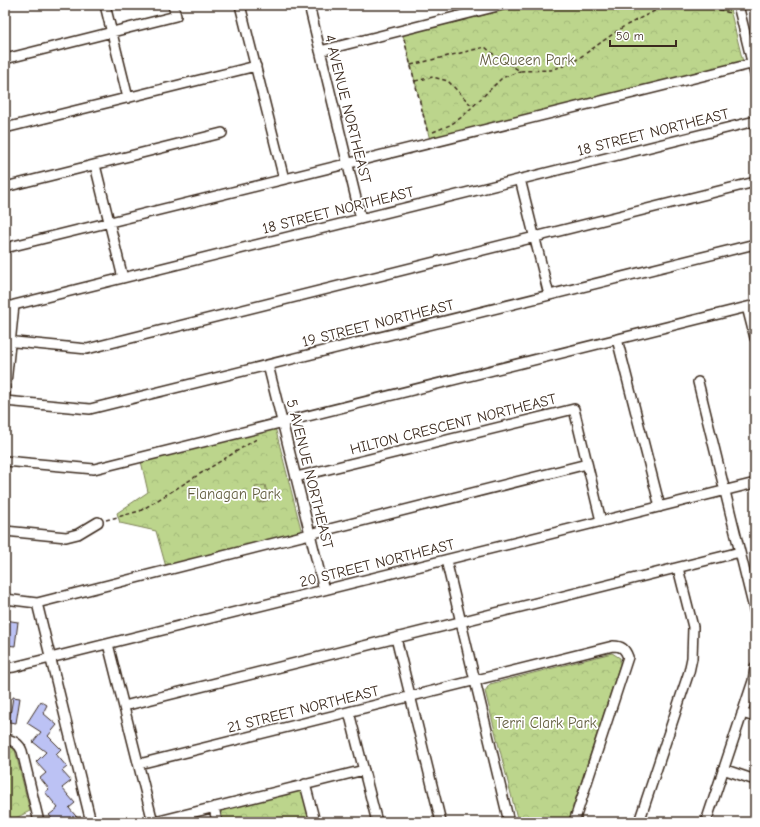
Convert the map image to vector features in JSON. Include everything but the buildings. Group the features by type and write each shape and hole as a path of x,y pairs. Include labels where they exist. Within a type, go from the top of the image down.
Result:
{"street":[{"path":"105,5 128,98"},
{"path":"5,59 176,16 173,5"},
{"path":"240,5 284,179"},
{"name":"4 AVENUE NORTHEAST","path":"309,5 361,219"},
{"path":"320,51 502,5"},
{"path":"738,5 754,63 755,74"},
{"path":"5,248 754,63"},
{"path":"5,128 256,66"},
{"name":"18 STREET NORTHEAST","path":"5,393 8,342 14,305 755,121"},
{"path":"5,187 222,133"},
{"path":"95,165 123,278"},
{"path":"520,180 549,295"},
{"path":"8,342 87,349 755,182"},
{"name":"19 STREET NORTHEAST","path":"5,401 90,409 755,244"},
{"path":"5,461 94,469 751,306 755,338"},
{"path":"618,339 660,507"},
{"name":"5 AVENUE NORTHEAST","path":"268,365 324,590"},
{"path":"698,382 755,613"},
{"name":"HILTON CRESCENT NORTHEAST","path":"296,477 574,409 601,521"},
{"path":"5,599 36,602 587,464"},
{"name":"20 STREET NORTHEAST","path":"5,668 108,644 755,483"},
{"path":"5,531 66,537 78,534 98,522"},
{"path":"124,706 740,552"},
{"path":"446,560 509,822"},
{"path":"639,822 689,672 692,658 693,627 678,568"},
{"path":"36,602 91,822"},
{"path":"396,638 441,822"},
{"path":"108,644 154,822 364,770"},
{"name":"21 STREET NORTHEAST","path":"139,764 613,646 620,646 626,650 628,657 574,822"},
{"path":"706,822 742,713 755,667"},
{"path":"350,712 377,822"},
{"path":"742,713 755,717"},
{"path":"5,739 15,742 20,746 39,822"},
{"path":"723,769 755,780"},
{"path":"306,784 315,822"},
{"path":"214,807 217,822"}],"path":[{"path":"403,35 428,134 450,125 462,117 502,78 520,71 551,70 572,63 624,27 666,5"},
{"path":"691,5 708,6 741,17"},
{"path":"411,65 485,47 493,54 520,71"},
{"path":"415,81 433,77 448,82 472,107"},
{"path":"98,522 140,511 226,457 264,436"}],"green space":[{"name":"McQueen Park","path":"524,5 729,5 743,62 430,140 403,35"},
{"name":"Flanagan Park","path":"275,427 302,533 166,567 156,531 120,523 117,513 148,492 141,461"},
{"path":"265,485 269,500 259,503 255,487"},
{"name":"Terri Clark Park","path":"612,653 620,658 620,664 568,822 518,822 485,691 490,684"},
{"path":"5,746 11,747 15,750 30,811 8,822 5,822"},
{"path":"303,790 310,822 223,822 220,810"}]}
